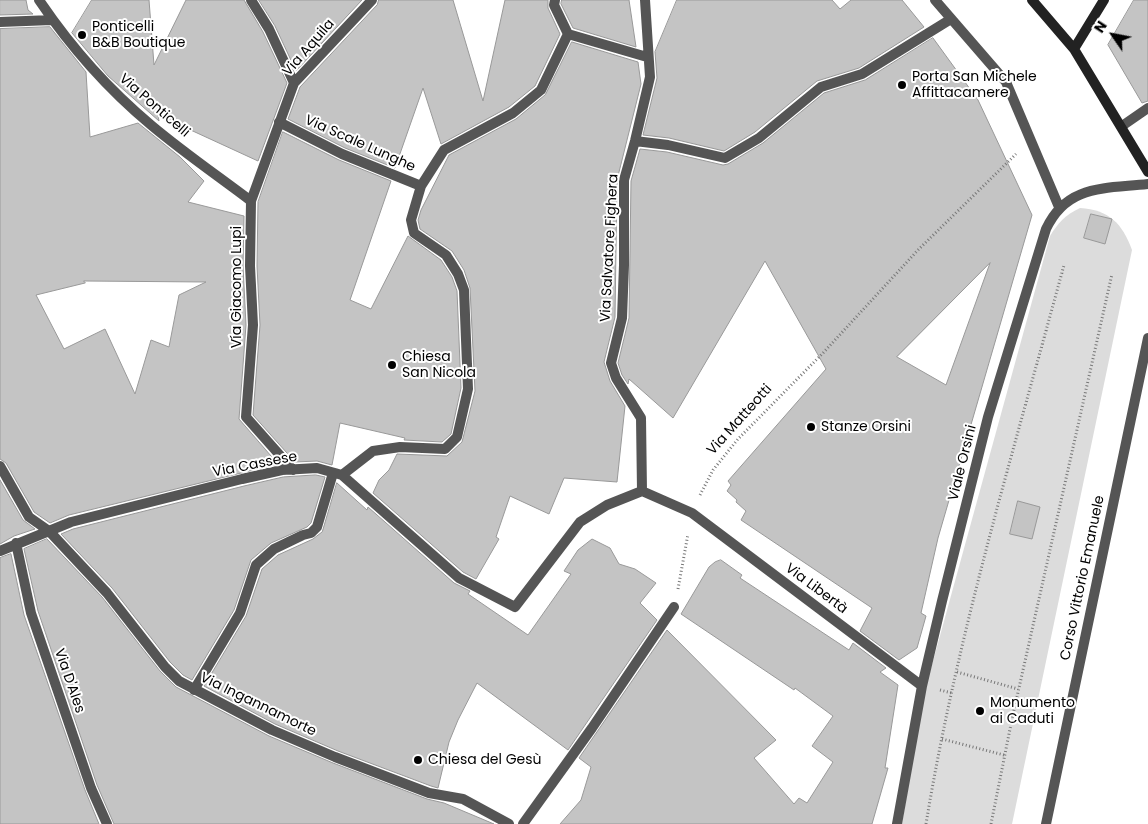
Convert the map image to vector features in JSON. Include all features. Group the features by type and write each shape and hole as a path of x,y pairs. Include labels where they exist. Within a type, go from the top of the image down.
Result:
{"street":[{"name":"Via Ponticelli","path":"39,0 52,20 96,73 151,125 251,201"},
{"path":"251,0 269,29 294,83"},
{"name":"Via Aquila","path":"280,122 294,83 372,0"},
{"path":"555,0 554,5 568,34 647,56"},
{"name":"Via Salvatore Fighera","path":"642,491 641,418 616,378 611,362 622,318 624,180 650,77 647,56 645,0"},
{"path":"935,0 1006,82 1059,207"},
{"path":"1032,0 1074,49 1148,172"},
{"path":"1074,49 1104,0"},
{"path":"635,141 668,145 725,158 759,138 821,87 862,74 951,19"},
{"path":"0,22 52,20"},
{"name":"Via Scale Lunghe","path":"280,122 342,154 421,186 444,150 512,113 541,90 568,34"},
{"path":"1122,126 1148,108"},
{"name":"Vía Giacomo Lupi","path":"280,122 251,201 250,266 253,325 246,417 293,470"},
{"name":"Viale Orsini","path":"897,824 922,686 988,417 1046,229 1059,207 1086,191 1148,184"},
{"path":"194,690 240,613 256,565 274,549 311,533 317,527 337,474 373,451 400,446 445,449 457,437 468,389 464,290 458,274 446,255 414,233 411,220 421,186"},
{"name":"Corso Vittorio Emanuele","path":"1046,824 1148,338"},
{"name":"Via Ingannamorte","path":"0,466 29,517 49,531 107,593 165,667 179,681 272,730 335,757 429,793 463,800 509,824"},
{"name":"Via Cassese","path":"0,551 71,522 102,513 242,479 293,470 317,468 337,474 460,578 515,607 580,522 607,505 642,491"},
{"name":"Via Libertà","path":"642,491 692,513 922,686"},
{"name":"Via D'Ales","path":"16,544 31,613 91,788 106,822"},
{"path":"524,824 674,607"}],"path":[{"name":"Via Matteotti","path":"674,607 692,513 713,470 738,439 823,353 918,250 1031,140"},
{"path":"926,824 942,739 974,596 1064,265"},
{"path":"991,824 1018,688 1112,274"},
{"path":"957,672 1018,688"},
{"path":"942,739 1005,755"}],"shaded area":[{"path":"1080,208 1090,209 1107,215 1124,232 1132,250 1012,824 902,824 922,701 1050,236 1062,220"}],"building":[{"path":"0,0 26,0 28,10 33,14 0,15"},
{"path":"92,0 149,0 154,65 186,0 244,0 263,32 287,83 258,161 158,115 159,121 108,76 72,33"},
{"path":"259,0 362,0 296,71 275,26"},
{"path":"379,0 453,0 483,101 505,0 548,0 548,8 560,34 535,86 509,107 441,144 423,88 395,168 345,148 288,119 300,87 377,5"},
{"path":"562,0 629,0 636,47 573,28 561,4"},
{"path":"677,0 832,0 840,9 851,0 902,0 924,27 859,68 817,81 755,132 724,151 669,138 643,135 657,78 655,52"},
{"path":"1134,0 1148,0 1148,101 1142,103 1108,45"},
{"path":"50,27 86,72 90,137 138,123 180,157 204,181 188,202 244,216 243,266 246,325 239,419 278,464 69,515 50,523 34,512 6,463 0,459 0,29","holes":["84,281 206,282 179,295 169,347 151,340 135,394 105,329 64,349 36,295 85,283"]},
{"path":"933,38 978,100 1032,215 938,538 921,613 926,616 917,648 899,660 860,631 872,608 741,520 746,511 727,491 731,485 728,481 826,369 765,261 673,418 629,379 628,384 622,375 618,363 629,318 631,181 640,149 667,152 723,165 728,164 763,143 824,93 865,80","holes":["990,263 946,385 897,357"]},
{"path":"572,42 638,62 641,84 617,180 615,317 604,362 610,381 625,406 617,482 564,478 549,514 510,496 496,537 499,539 476,579 463,572 373,493 379,480 389,470 397,454 447,456 462,442 475,391 470,288 464,270 452,251 420,229 418,220 421,210 449,155 516,119 545,95"},
{"path":"283,132 339,160 391,181 350,300 371,309 408,236 441,260 452,277 457,291 461,388 451,434 442,442 404,440 405,438 340,423 332,465 317,461 295,462 253,415 260,325 257,266 258,202"},
{"path":"1091,214 1112,219 1105,244 1084,238"},
{"path":"316,475 325,477 311,523 307,527 271,543 251,560 234,610 192,680 183,675 170,662 112,588 61,534 73,529 244,486 283,477"},
{"path":"0,480 23,520 35,529 14,536 0,544"},
{"path":"337,483 367,510 368,507 454,583 470,591 468,594 528,635 571,574 564,571 578,550 592,539 610,548 619,564 635,569 656,583 640,603 657,620 568,750 477,683 449,742 438,788 338,751 275,724 204,686 246,616 262,569 278,555 313,539 322,532"},
{"path":"1018,501 1040,507 1032,539 1010,534"},
{"path":"47,539 102,597 160,671 176,687 269,736 333,763 427,799 444,803 494,824 114,824 97,785 38,611 24,549"},
{"path":"11,554 24,615 85,790 99,824 0,824 0,558"},
{"path":"721,560 742,575 740,578 849,650 853,643 886,668 880,672 898,685 885,768 888,768 872,824 560,824 581,800 591,767 579,758 667,630 776,740 754,758 794,804 799,798 807,803 833,762 812,746 833,716 795,688 794,690 681,614 709,567"}],"place":[{"name":"Ponticelli B&B Boutique","path":"82,35"},
{"name":"Porta San Michele Affittacamere","path":"902,85"},
{"name":"Chiesa San Nicola","path":"392,365"},
{"name":"Stanze Orsini","path":"811,427"},
{"name":"Monumento ai Caduti","path":"980,711"},
{"name":"Chiesa del Gesù","path":"418,760"}]}
